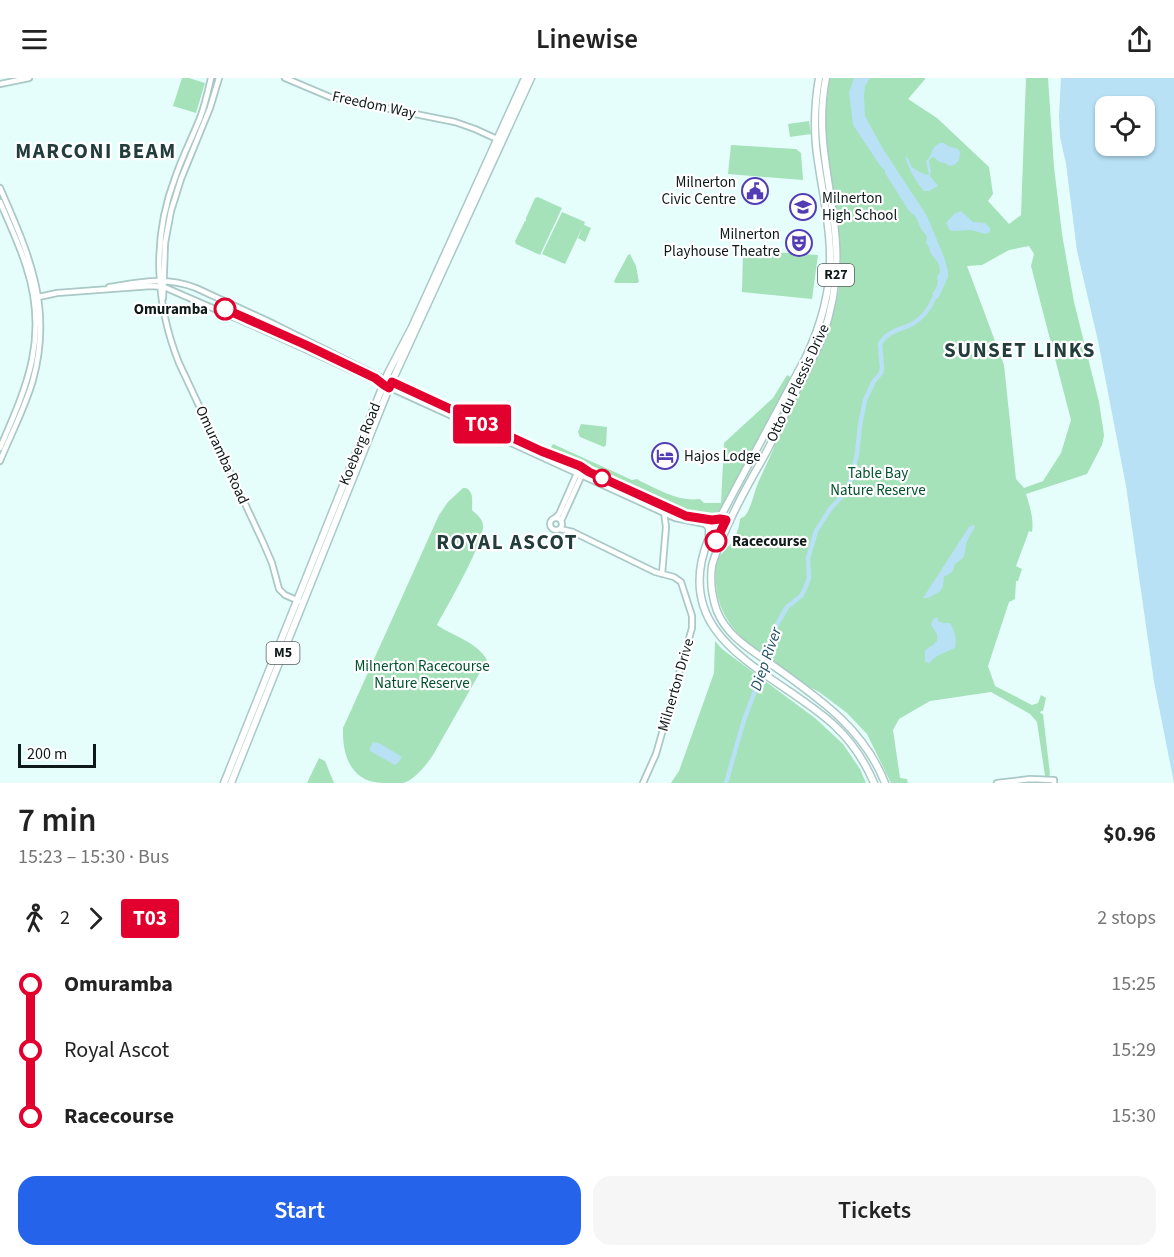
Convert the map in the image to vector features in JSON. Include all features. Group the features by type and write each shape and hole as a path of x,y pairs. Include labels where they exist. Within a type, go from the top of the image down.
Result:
{"main road":[{"path":"0,84 28,78"},
{"name":"Omuramba Road","path":"212,78 200,117 174,178 164,215 159,244 168,332 179,363 262,540 277,586 284,594 304,603"},
{"name":"Omuramba Road","path":"162,283 170,214 181,178 210,108 219,78"},
{"name":"Freedom Way","path":"285,78 330,97 455,122 499,141"},
{"name":"Koeberg Road","path":"499,141 525,78"},
{"name":"Koeberg Road","path":"224,783 297,600 412,327 531,78"},
{"name":"Otto du Plessis Drive","path":"819,78 815,134 829,232 830,255 829,285 824,307 806,357 708,540 700,565 699,578 702,602 709,622 720,638 748,662 824,716 843,734 858,753 874,783"},
{"name":"Otto du Plessis Drive","path":"826,78 822,139 837,252 836,281 831,307 815,353 726,528 712,566 711,578 717,612 729,631 837,714 872,756 885,783"},
{"path":"0,188 31,265 41,327 37,365 26,399 0,461"},
{"path":"0,202 23,256 36,297 36,326 31,369 22,398 0,448"},
{"path":"162,283 270,333 541,451 583,467 684,513 718,522 726,528"},
{"path":"36,297 162,283 185,284 274,324 388,384 675,518 705,523 730,521"},
{"name":"Koeberg Road","path":"231,783 304,603 388,384"},
{"path":"583,467 559,514 551,522 551,527 555,530 573,532 662,574 666,527 668,520 675,518"},
{"path":"560,529 579,474"},
{"path":"664,512 666,527"},
{"path":"555,518 562,521 573,532"},
{"path":"705,523 710,528 708,540"},
{"name":"Milnerton Drive","path":"643,783 656,754 693,622 681,582 674,577 662,574"},
{"path":"997,783 1030,779 1054,781"}],"green space":[{"path":"182,78 205,83 196,113 173,106"},
{"name":"Table Bay Nature Reserve","path":"830,78 926,78 908,99 937,118 989,167 993,194 988,201 1009,224 1021,215 1026,78 1048,78 1054,167 1062,234 1074,302 1099,402 1104,436 1102,445 1087,474 1026,494 1032,518 1032,532 1029,531 1016,566 1022,569 1016,581 1015,599 1009,602 988,666 995,686 1032,705 1038,703 1041,695 1046,698 1043,711 1040,713 1043,714 1049,777 1045,776 1037,722 1030,714 991,692 930,701 899,719 893,730 900,778 907,779 908,783 891,783 867,734 847,713 769,660 770,655 766,653 765,657 755,650 731,625 720,605 715,570 717,561 732,542 740,519 749,510 758,483 785,422 824,341 837,299 840,277 840,241 825,130","holes":["1029,246 1034,254 1031,266 1071,420 1061,453 1043,481 1024,488 1016,479 1004,365 967,266 982,265 1009,250"]},
{"path":"809,121 811,134 790,137 788,124"},
{"path":"731,145 796,149 801,153 803,180 728,174"},
{"path":"538,197 562,208 540,255 516,244 515,241 535,198"},
{"path":"562,212 585,222 584,225 591,228 585,242 578,238 583,226 565,264 542,254"},
{"path":"743,250 818,255 812,299 742,292"},
{"path":"630,254 636,266 639,282 615,283 614,281"},
{"path":"787,375 794,379 720,519 684,513 541,451 549,451 553,444 669,494 684,499 700,499 704,503 721,503 724,443 773,398"},
{"path":"581,424 607,427 606,445 604,447 580,437 578,432"},
{"name":"Milnerton Racecourse Nature Reserve","path":"463,488 469,490 472,510 482,520 482,533 464,574 437,625 477,648 487,660 433,755 420,771 412,779 403,783 373,782 357,773 351,766 344,749 343,728 439,515 448,502"},
{"path":"715,641 722,649 815,718 843,744 860,769 866,783 671,783 679,771 714,673"},
{"path":"319,758 325,761 334,783 307,783"}],"water":[{"path":"854,78 870,78 865,86 865,116 883,149 927,216 944,257 948,277 938,299 932,294 940,272 939,266 926,243 927,237 885,170 853,125 849,92"},
{"path":"1061,78 1174,78 1174,783 1154,682 1126,486 1098,341 1077,251 1066,164 1060,137"},
{"path":"940,143 958,149 959,161 950,166 939,162 934,157 931,158 929,161 930,176 938,186 924,191 913,175 905,156 912,167 929,175 926,161 934,147"},
{"path":"961,211 973,222 985,223 990,228 990,232 986,234 971,230 952,231 949,229 946,223 954,214"},
{"path":"974,525 963,558 955,564 952,572 944,577 943,587 939,592 923,598 969,527"},
{"path":"935,618 944,623 950,623 956,638 956,645 955,648 937,656 929,663 925,662 925,650 937,641 937,634 931,625"},
{"path":"373,742 381,744 402,757 398,763 395,765 370,751"}],"waterway":[{"name":"Diep River","path":"726,783 744,720 776,626 787,607 804,591 809,578 808,558 816,531 849,486 857,454 865,400 874,381 881,373 880,344 890,334 920,319 934,298"}],"bus line":[{"name":"T03","path":"225,309 375,378 389,388 392,382 686,516 726,520 716,541"}],"place":[{"name":"Milnerton Civic Centre","path":"755,191"},
{"name":"Milnerton High School","path":"803,207"},
{"name":"Milnerton Playhouse Theatre","path":"799,243"},
{"name":"Omuramba","path":"225,309"},
{"name":"Hajos Lodge","path":"665,456"},
{"name":"Racecourse","path":"716,541"}],"district":[{"name":"MARCONI BEAM","path":"96,151"},
{"name":"SUNSET LINKS","path":"1020,350"},
{"name":"ROYAL ASCOT","path":"507,542"}]}
